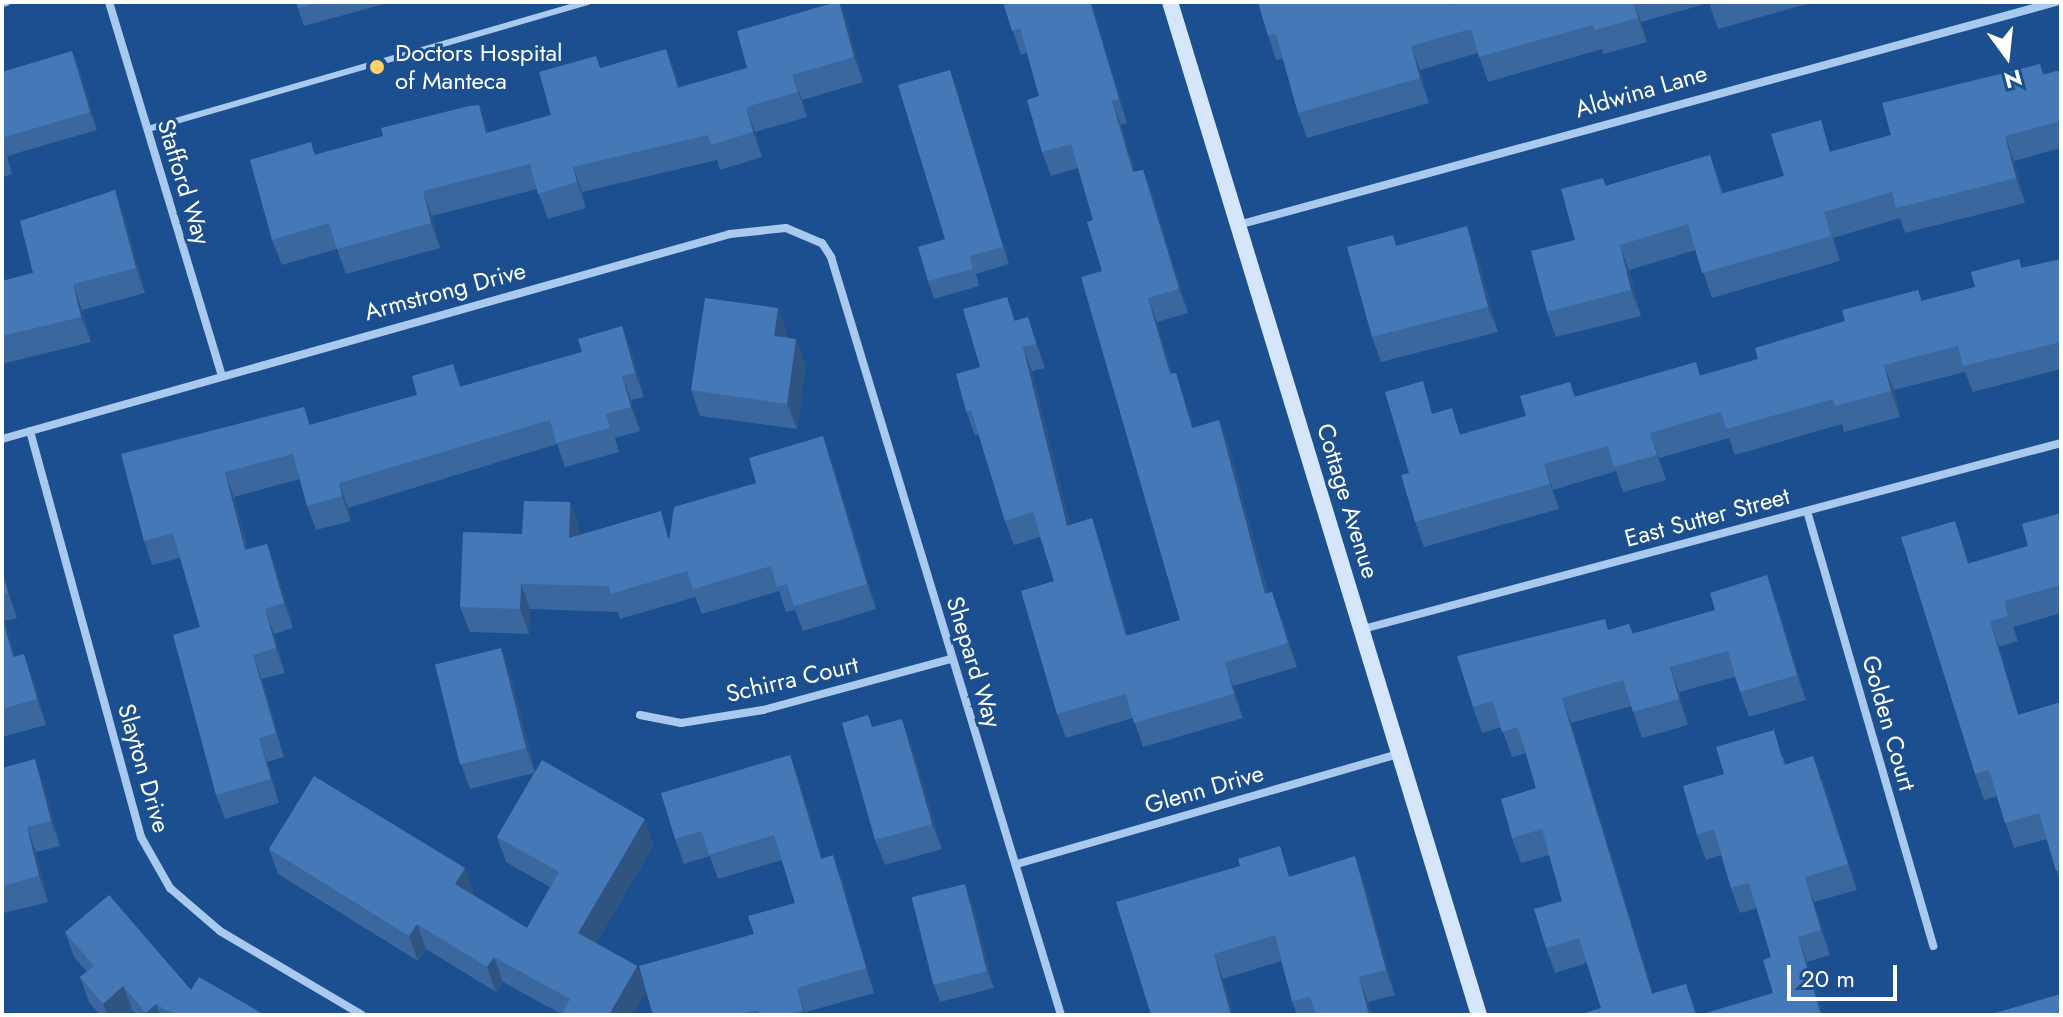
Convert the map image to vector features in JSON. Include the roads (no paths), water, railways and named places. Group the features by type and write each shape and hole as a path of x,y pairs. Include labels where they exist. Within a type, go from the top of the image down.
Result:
{"street":[{"name":"Stafford Way","path":"109,2 221,373"},
{"name":"Cottage Avenue","path":"1170,2 1479,1015"},
{"name":"Aldwina Lane","path":"1238,225 2056,2"},
{"name":"Armstrong Drive","path":"2,439 221,373 730,234 786,228 822,243 849,320"},
{"name":"Shepard Way","path":"849,320 1061,1015"},
{"name":"Slayton Drive","path":"30,431 141,837 170,888 220,931 362,1015"},
{"name":"East Sutter Street","path":"1363,629 2061,443"},
{"name":"Golden Court","path":"1807,511 1933,946"},
{"name":"Schirra Court","path":"640,715 681,723 763,710 951,659"},
{"name":"Glenn Drive","path":"1017,864 1401,753"}],"lane":[{"path":"148,129 588,2"}],"place":[{"name":"Doctors Hospital of Manteca","path":"377,67"}]}
